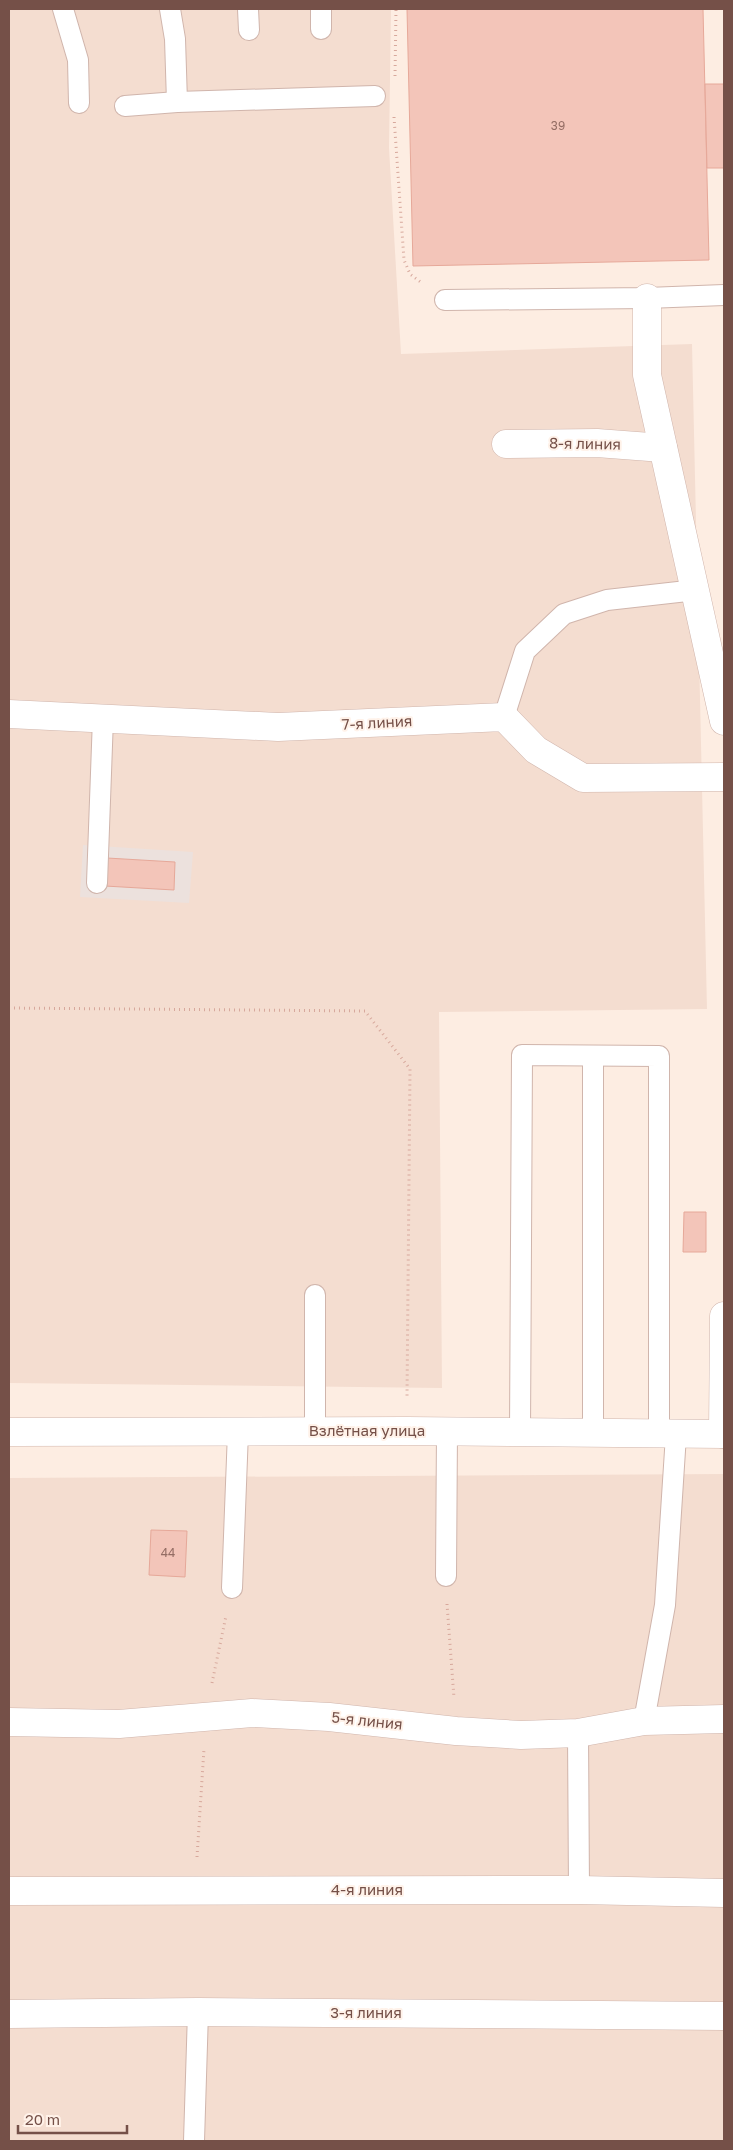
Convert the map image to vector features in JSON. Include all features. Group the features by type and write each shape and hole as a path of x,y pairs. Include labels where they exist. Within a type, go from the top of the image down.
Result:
{"street":[{"path":"647,298 647,375 724,721"},
{"name":"8-я линия","path":"506,444 597,443 663,448"},
{"name":"7-я линия","path":"9,714 278,727 504,717"},
{"path":"504,717 536,750 583,778 724,777"},
{"path":"724,1316 724,1434"},
{"name":"Взлётная улица","path":"9,1432 447,1431 667,1435 724,1434"},
{"name":"5-я линия","path":"9,1722 119,1724 252,1713 329,1717 456,1731 521,1735 578,1733 644,1721 724,1719"},
{"name":"4-я линия","path":"9,1891 579,1890 724,1893"},
{"name":"3-я линия","path":"9,2014 198,2012 724,2016"}],"lane":[{"path":"64,9 78,60 78,102"},
{"path":"170,9 175,39 177,102"},
{"path":"248,9 249,30"},
{"path":"321,9 321,29"},
{"path":"125,106 177,102 375,96"},
{"path":"445,300 647,298 724,295"},
{"path":"504,717 525,651 564,614 607,600 696,590"},
{"path":"97,884 103,718"},
{"path":"520,1432 522,1056 659,1056 667,1435 665,1605 644,1721"},
{"path":"593,1057 593,1434"},
{"path":"315,1295 315,1431"},
{"path":"446,1576 447,1431"},
{"path":"232,1588 238,1432"},
{"path":"578,1733 579,1890"},
{"path":"194,2141 198,2012"}],"path":[{"path":"394,86 396,9"},
{"path":"394,115 404,260 410,274 445,300"},
{"path":"9,1008 365,1011 410,1069 407,1431"},
{"path":"446,1576 456,1731"}],"shaded area":[{"path":"9,9 391,9 389,148 401,354 692,344 707,1009 439,1012 442,1388 9,1383"},
{"path":"83,845 193,852 189,903 80,897"},
{"path":"724,1474 724,2141 9,2141 9,1478"}],"building":[{"path":"407,9 703,9 709,260 413,266"},
{"path":"705,84 724,84 724,168 707,168"},
{"path":"107,858 175,862 174,890 105,886"},
{"path":"684,1212 706,1212 706,1252 683,1252"},
{"path":"151,1530 187,1531 185,1577 149,1575"}]}
